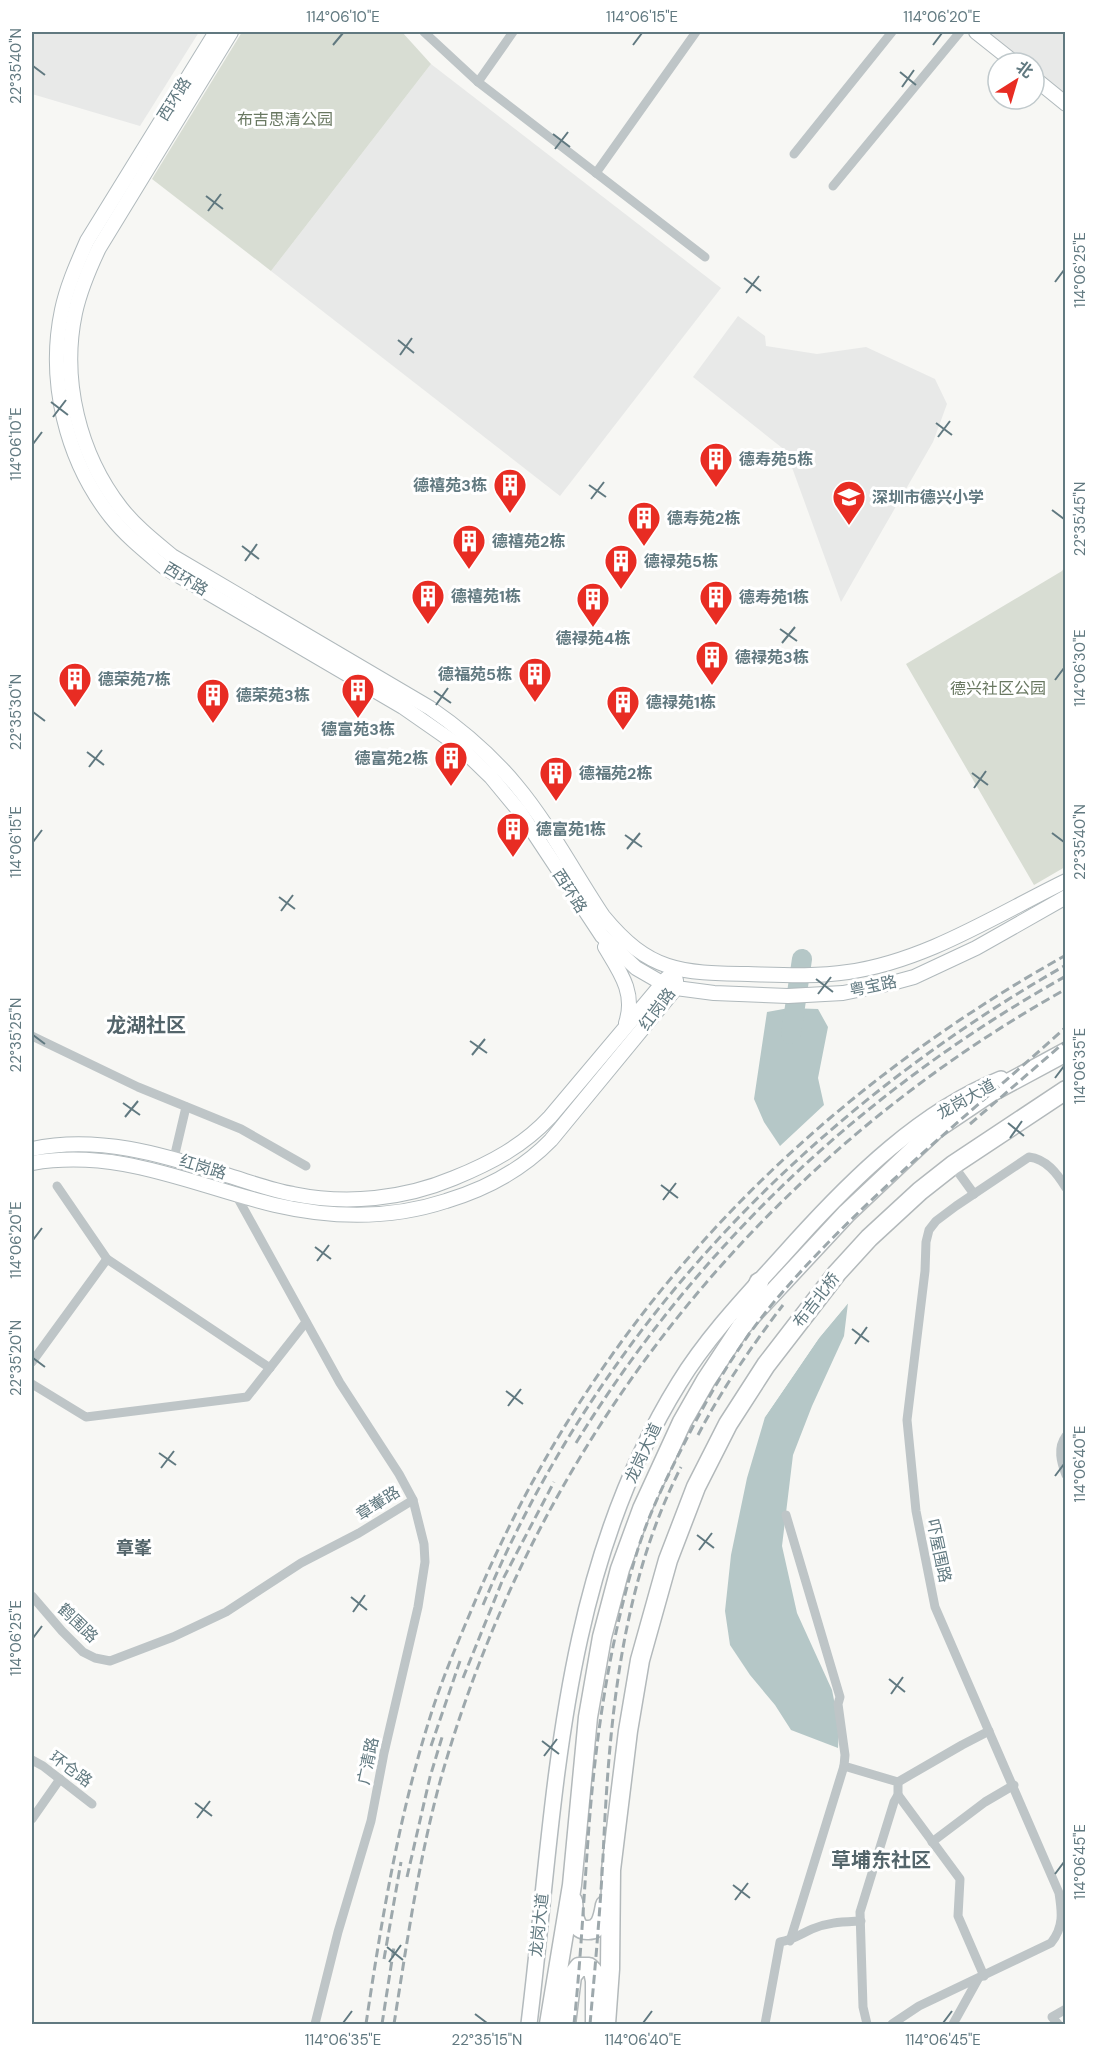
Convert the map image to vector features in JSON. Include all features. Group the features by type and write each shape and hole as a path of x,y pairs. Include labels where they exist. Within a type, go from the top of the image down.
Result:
{"highway":[{"name":"龙岗大道","path":"557,1977 572,1885 590,1706 602,1637 620,1569 642,1509 682,1422 741,1327 847,1213 936,1129 988,1094 1060,1055"},
{"path":"953,1164 1065,1090"},
{"name":"布吉北桥","path":"611,1870 628,1731 640,1660 656,1596 696,1487 728,1424 766,1365 837,1273 869,1238 953,1164"},
{"path":"741,1327 759,1282"},
{"path":"572,1885 576,1924 581,1929 590,1931 597,1928 603,1919 611,1870"},
{"path":"606,2025 610,1968 611,1870"},
{"path":"566,2025 572,1976 579,1967 584,1966 589,1967 595,1976 595,2025"},
{"path":"610,1968 616,2025"},
{"path":"549,2025 557,1977"},
{"path":"554,2025 557,1977"}],"main road":[{"name":"西环路","path":"216,32 87,241 72,275 62,310 57,346 63,418 74,453 90,486 111,517 135,544 164,567 422,719 476,761 520,812 592,924 624,958 669,986"},
{"name":"西环路","path":"231,32 99,248 84,279 75,312 72,335 71,381 76,415 92,459 102,480 121,508 145,534 172,556 430,708 467,736 501,768 531,804 613,928 636,949 675,969"},
{"path":"976,32 1000,51"},
{"path":"1046,88 1065,104"},
{"name":"粤宝路","path":"675,969 705,974 815,975 849,972 907,958 940,944 1065,880"},
{"name":"粤宝路","path":"669,986 714,993 819,995 843,993 892,983 914,976 976,948 1065,897"},
{"path":"592,924 618,970 629,996 629,1014 621,1033"},
{"name":"红岗路","path":"32,1163 70,1159 115,1161 155,1169 306,1211 356,1215 423,1207 457,1198 488,1185 521,1166 551,1140 669,986 675,969"},
{"name":"红岗路","path":"32,1149 63,1144 89,1144 133,1149 174,1158 278,1191 313,1197 350,1200 426,1187 485,1165 522,1143 550,1117 621,1033 669,986"},
{"name":"龙岗大道","path":"529,2023 557,1759 577,1646 594,1576 614,1519 628,1484 669,1399 697,1356 759,1282 821,1213 890,1149 922,1123 975,1089 1060,1055"}],"street":[{"path":"424,32 478,82 705,257"},
{"path":"478,82 513,32"},
{"path":"596,173 696,32"},
{"path":"794,154 892,32"},
{"path":"833,186 960,32"},
{"path":"32,1036 138,1087 241,1129 306,1166"},
{"path":"174,1158 186,1107"},
{"name":"吓屋围路","path":"1051,1943 1062,1925 1059,1893 935,1607 914,1502 907,1420 929,1230 936,1221 1029,1157 1040,1158 1051,1167 1064,1184"},
{"path":"953,1164 974,1194"},
{"path":"57,1186 107,1259 270,1368"},
{"name":"章輋路","path":"110,1661 173,1637 226,1612 301,1563 360,1533 413,1500 399,1474 340,1383 235,1193"},
{"path":"32,1362 107,1259"},
{"path":"32,1384 86,1418 247,1397 306,1322"},
{"path":"1065,1436 1061,1442 1060,1454 1065,1475"},
{"name":"广清路","path":"315,2025 338,1932 371,1821 421,1590 425,1562 424,1544 413,1500"},
{"path":"786,1515 840,1697 838,1704 845,1755 844,1766 790,1941"},
{"name":"鹤围路","path":"32,1596 83,1652 95,1658 110,1661"},
{"path":"844,1766 898,1782 988,1731"},
{"name":"环仓路","path":"32,1760 44,1766 92,1803"},
{"path":"32,1819 60,1779"},
{"path":"867,2025 863,2007 860,1912 898,1795 898,1782"},
{"path":"932,1842 985,1802 1014,1785"},
{"path":"898,1795 960,1879 958,1916 981,1977"},
{"path":"765,2025 780,1942 790,1941 813,1929 836,1922 861,1922"},
{"path":"892,2025 919,2006 1065,1936"},
{"path":"953,2025 981,1977"},
{"path":"1058,2025 1052,2017 1065,2009"}],"shaded area":[{"path":"32,32 199,32 140,126 32,94"},
{"path":"988,32 1065,32 1065,94 1046,78 1046,51 1012,51"},
{"path":"431,64 721,288 560,496 271,271"},
{"name":"深圳市德兴小学","path":"738,316 765,336 766,346 817,354 866,347 935,379 947,404 933,442 841,602 786,451 693,377"},
{"path":"789,1008 818,1009 828,1027 818,1078 824,1105 780,1146 764,1122 754,1099 767,1012"},
{"path":"848,1303 844,1336 812,1406 793,1455 782,1546 797,1613 832,1690 839,1725 838,1748 791,1730 730,1645 725,1611 731,1555 747,1478 765,1417 819,1338"}],"green space":[{"name":"布吉思清公园","path":"242,32 402,32 431,64 271,271 152,179"},
{"name":"德兴社区公园","path":"1065,566 1065,867 1034,885 906,664 1062,571"}],"pier":[{"path":"848,1300 850,1301 819,1338 765,1417 766,1410 817,1336"}],"waterway":[{"path":"791,1034 802,959"}],"railway":[{"path":"366,2024 385,1905 401,1827 420,1750 436,1698 471,1611 519,1507 576,1409 640,1317 712,1232 790,1153 876,1081 968,1015 1066,955"},
{"path":"483,1605 530,1504 586,1409 650,1320 720,1237 798,1159 882,1088 971,1023 1066,965"},
{"path":"576,1443 624,1371 675,1303 731,1238 791,1178 854,1122 921,1069 992,1021 1066,976"},
{"path":"394,2024 414,1900 433,1808 483,1654 536,1536 600,1425 675,1321 759,1225 853,1137 955,1058 1066,989"},
{"path":"574,2024 592,1791 600,1721 612,1651 638,1549 652,1510 670,1473 726,1368 780,1295 882,1190 1066,1027"},
{"path":"970,1124 1066,1041"},
{"path":"698,1435 738,1368 783,1305"},
{"path":"590,2024 609,1757 621,1657 644,1560 660,1513 681,1467"},
{"path":"463,1678 503,1579 554,1482"},
{"path":"431,1746 460,1661"},
{"path":"407,1877 430,1777 443,1734"},
{"path":"384,1959 401,1862"},
{"path":"382,2024 394,1947"}],"place":[{"name":"德寿苑5栋","path":"716,488"},
{"name":"德禧苑3栋","path":"510,514"},
{"name":"深圳市德兴小学","path":"849,526"},
{"name":"德寿苑2栋","path":"644,547"},
{"name":"德禧苑2栋","path":"469,570"},
{"name":"德禄苑5栋","path":"621,590"},
{"name":"德禧苑1栋","path":"428,625"},
{"name":"德寿苑1栋","path":"716,626"},
{"name":"德禄苑4栋","path":"593,628"},
{"name":"德禄苑3栋","path":"712,686"},
{"name":"德福苑5栋","path":"535,703"},
{"name":"德荣苑7栋","path":"75,708"},
{"name":"德富苑3栋","path":"358,719"},
{"name":"德荣苑3栋","path":"213,724"},
{"name":"德禄苑1栋","path":"623,731"},
{"name":"德富苑2栋","path":"451,787"},
{"name":"德福苑2栋","path":"556,802"},
{"name":"德富苑1栋","path":"513,858"}],"district":[{"name":"龙湖社区","path":"146,1025"},
{"name":"章峯","path":"134,1548"},
{"name":"草埔东社区","path":"881,1860"}]}
